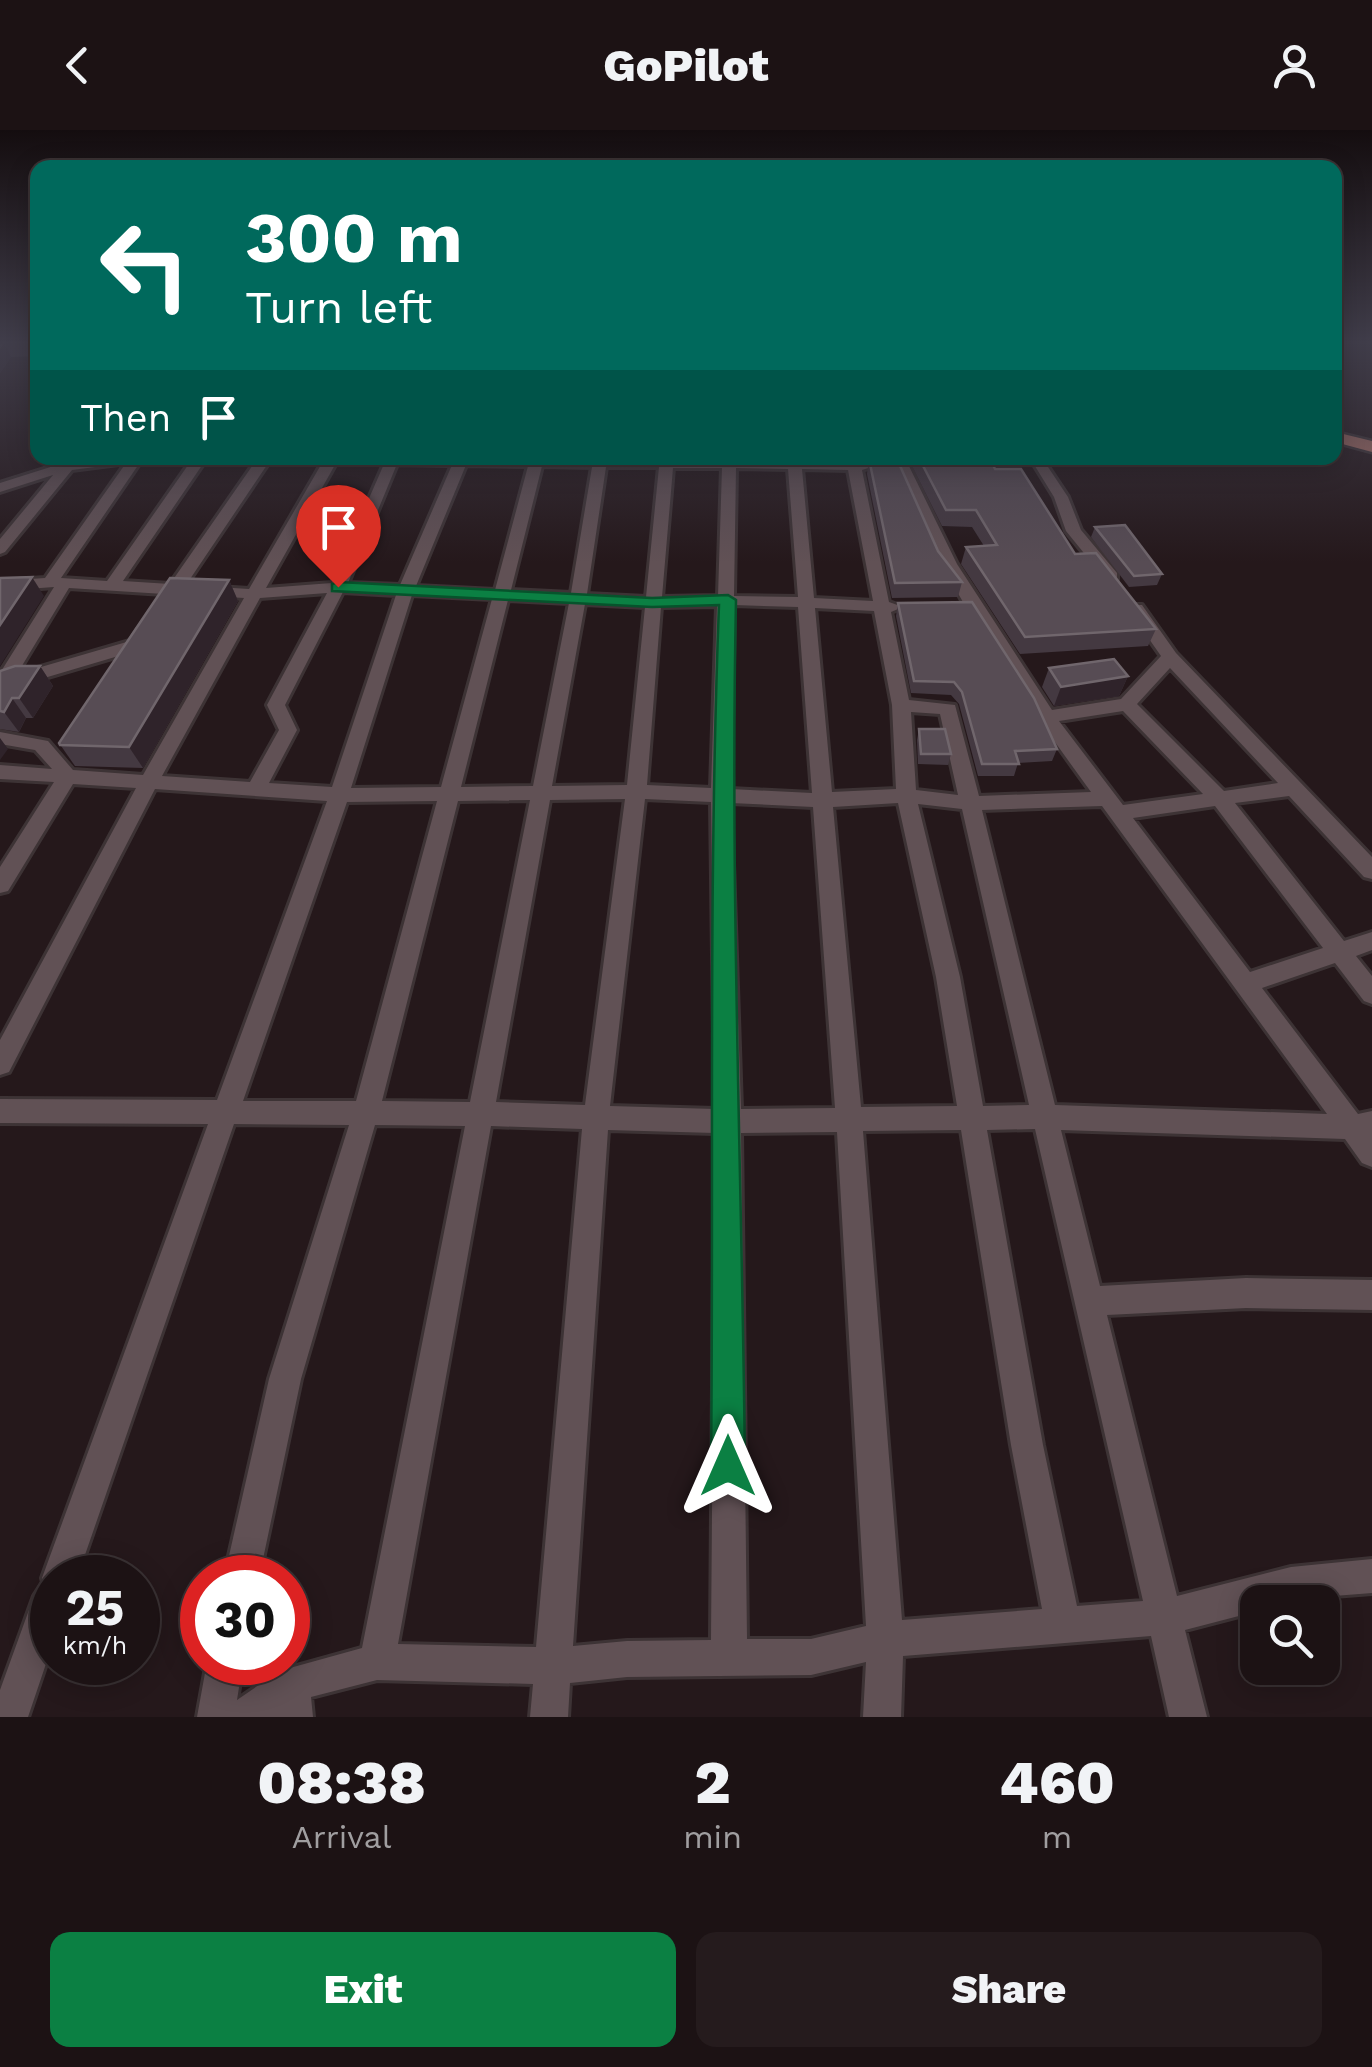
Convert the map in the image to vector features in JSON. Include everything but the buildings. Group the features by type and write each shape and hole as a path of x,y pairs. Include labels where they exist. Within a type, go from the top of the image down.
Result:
{"main road":[{"path":"1342,439 1372,447"}],"street":[{"path":"0,488 76,465"},
{"path":"1,686 56,584 130,465"},
{"path":"111,587 195,465"},
{"path":"1,686 136,645 260,465"},
{"path":"0,1064 150,783 328,465"},
{"path":"256,790 288,730 276,704 338,587 390,465"},
{"path":"67,1555 339,795 406,590 459,465"},
{"path":"247,1555 285,1379 366,1114 534,465"},
{"path":"377,1662 578,598 599,465"},
{"path":"548,1717 596,1117 636,792 666,465"},
{"path":"729,465 722,798 728,1122 729,1658"},
{"path":"794,465 849,1120 885,1639 882,1717"},
{"path":"855,465 901,705 906,796 948,977 970,1121 1063,1625"},
{"path":"901,465 964,606 1244,984 1363,1125 1372,1154"},
{"path":"1040,465 1074,530 1170,658 1372,872"},
{"path":"0,549 68,466"},
{"path":"0,586 56,584 254,594 338,587 652,602 728,600 919,607"},
{"path":"1046,717 1127,704 1170,658"},
{"path":"1127,704 1222,801 1372,994"},
{"path":"901,705 948,708 1188,1717"},
{"path":"0,738 45,746 54,752 67,777"},
{"path":"0,772 339,795 636,792 820,800 906,796 970,803 1112,806 1222,801 1293,788"},
{"path":"0,885 67,777"},
{"path":"1244,984 1372,942"},
{"path":"0,1111 480,1114 728,1122 1045,1117 1363,1125"},
{"path":"1090,1301 1246,1293 1372,1295"},
{"path":"245,1717 377,1662 555,1666 627,1659 811,1657 885,1639 1165,1617 1291,1586 1372,1576"},
{"path":"9,1717 30,1658"},
{"path":"216,1717 221,1685"}],"route":[{"path":"338,587 652,602 728,600 722,798 728,1122 728,1466"}]}
